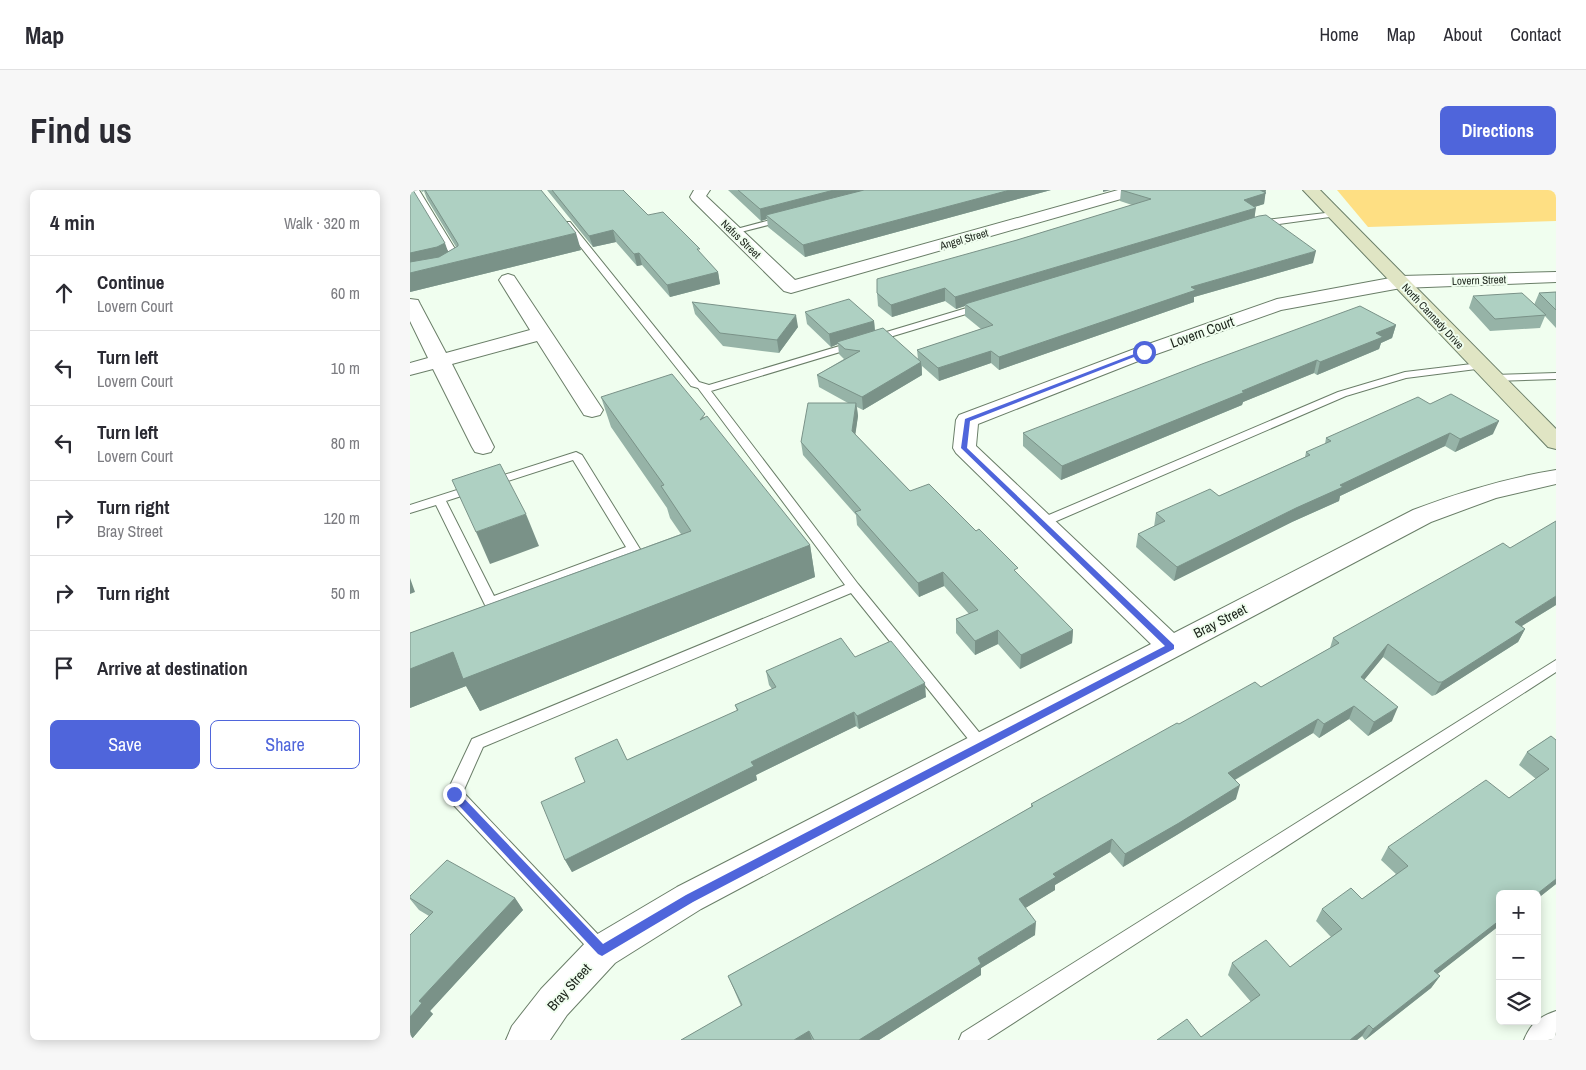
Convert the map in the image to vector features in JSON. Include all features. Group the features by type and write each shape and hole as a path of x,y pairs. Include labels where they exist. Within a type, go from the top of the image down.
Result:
{"street":[{"name":"Nafus Street","path":"702,190 698,197 791,287"},
{"name":"Angel Street","path":"791,287 1136,190"},
{"name":"North Cannady Drive","path":"1311,190 1556,442"},
{"name":"Lovern Street","path":"1401,282 1556,277"},
{"path":"508,280 592,410"},
{"name":"Lovern Court","path":"1171,647 964,448 967,420 1125,359 1277,305 1401,282"},
{"path":"411,304 483,447"},
{"path":"410,369 542,333"},
{"name":"Bray Street","path":"526,1040 554,1002 602,951 689,898 1422,516 1458,501 1522,482 1556,476"},
{"path":"1544,1040 1556,1030"}],"lane":[{"path":"418,195 459,262 447,268"},
{"path":"558,213 695,384 710,388 997,302"},
{"path":"1246,227 1334,214"},
{"path":"733,231 790,217"},
{"path":"1041,523 1342,394 1406,375 1487,372 1556,376"},
{"path":"702,386 853,587 982,746"},
{"path":"410,508 576,455 634,550 490,602 439,499"},
{"path":"602,951 454,794 477,743 853,587"},
{"path":"969,1040 1556,665"}],"shaded area":[{"path":"1337,190 1556,190 1556,221 1368,227"}],"building":[{"path":"410,190 413,190 445,243 437,247 410,253"},
{"path":"425,190 541,190 576,233 410,273 410,262 439,257 458,246"},
{"path":"552,190 623,190 648,215 663,212 700,249 697,249 718,272 667,285 639,253 634,254 613,230 589,236"},
{"path":"738,190 834,190 760,209"},
{"path":"864,190 1010,190 803,245 766,215"},
{"path":"1121,190 1260,190 1266,193 1244,200 1256,208 955,297 945,288 891,305 877,293 877,279 1017,240 1151,199"},
{"path":"1266,215 1316,251 1191,287 1196,290 999,357 991,351 938,368 917,350 993,325 965,304"},
{"path":"1556,292 1556,310 1539,293"},
{"path":"1522,293 1546,315 1495,319 1473,296"},
{"path":"849,299 874,321 829,334 805,312"},
{"path":"692,302 796,315 777,340 720,333"},
{"path":"1360,306 1396,325 1376,333 1383,337 1320,362 1317,360 1242,391 1245,392 1062,466 1023,433 1202,364"},
{"path":"883,328 921,362 862,397 817,375 860,351 845,349 837,342"},
{"path":"672,374 705,414 700,420 707,416 810,545 463,679 453,652 410,669 410,633 691,531 661,486 664,485 601,397"},
{"path":"1451,394 1499,421 1460,439 1450,433 1340,485 1343,487 1177,567 1138,534 1165,521 1156,513 1210,489 1219,496 1310,455 1306,452 1331,441 1326,438 1418,397 1430,404"},
{"path":"808,403 856,403 852,431 910,491 929,484 976,531 979,529 1018,568 1014,570 1073,630 1021,655 998,630 975,641 956,619 978,610 943,572 918,583 855,512 861,510 801,442"},
{"path":"500,464 526,514 476,532 452,480"},
{"path":"1556,521 1556,596 1515,622 1525,629 1442,682 1438,682 1388,644 1361,677 1398,707 1374,722 1354,706 1324,724 1318,719 1228,773 1240,785 1179,823 1125,854 1112,839 1053,874 1056,877 1019,899 1036,922 978,958 981,964 859,1040 814,1040 809,1031 794,1040 681,1040 742,1005 728,976 935,862 1033,806 1031,804 1177,723 1179,724 1255,682 1261,687 1339,643 1333,638 1503,543 1510,548"},
{"path":"841,638 855,657 891,641 925,683 857,716 854,712 751,762 754,766 565,860 541,802 585,782 575,758 617,739 627,760 738,710 735,705 776,687 766,671"},
{"path":"1551,736 1556,740 1556,879 1541,891 1496,890 1496,923 1434,971 1440,976 1373,1029 1369,1025 1350,1040 1157,1040 1187,1019 1201,1037 1260,995 1232,963 1266,940 1290,967 1342,929 1322,909 1351,888 1362,899 1408,866 1388,847 1486,780 1509,798 1549,769 1527,752"},
{"path":"447,860 515,898 419,1001 422,1003 410,1017 410,935 433,912 410,898 410,896"}],"route":[{"path":"454,794 602,951 689,898 1171,647 964,448 964,433 967,420 1144,352"}]}
